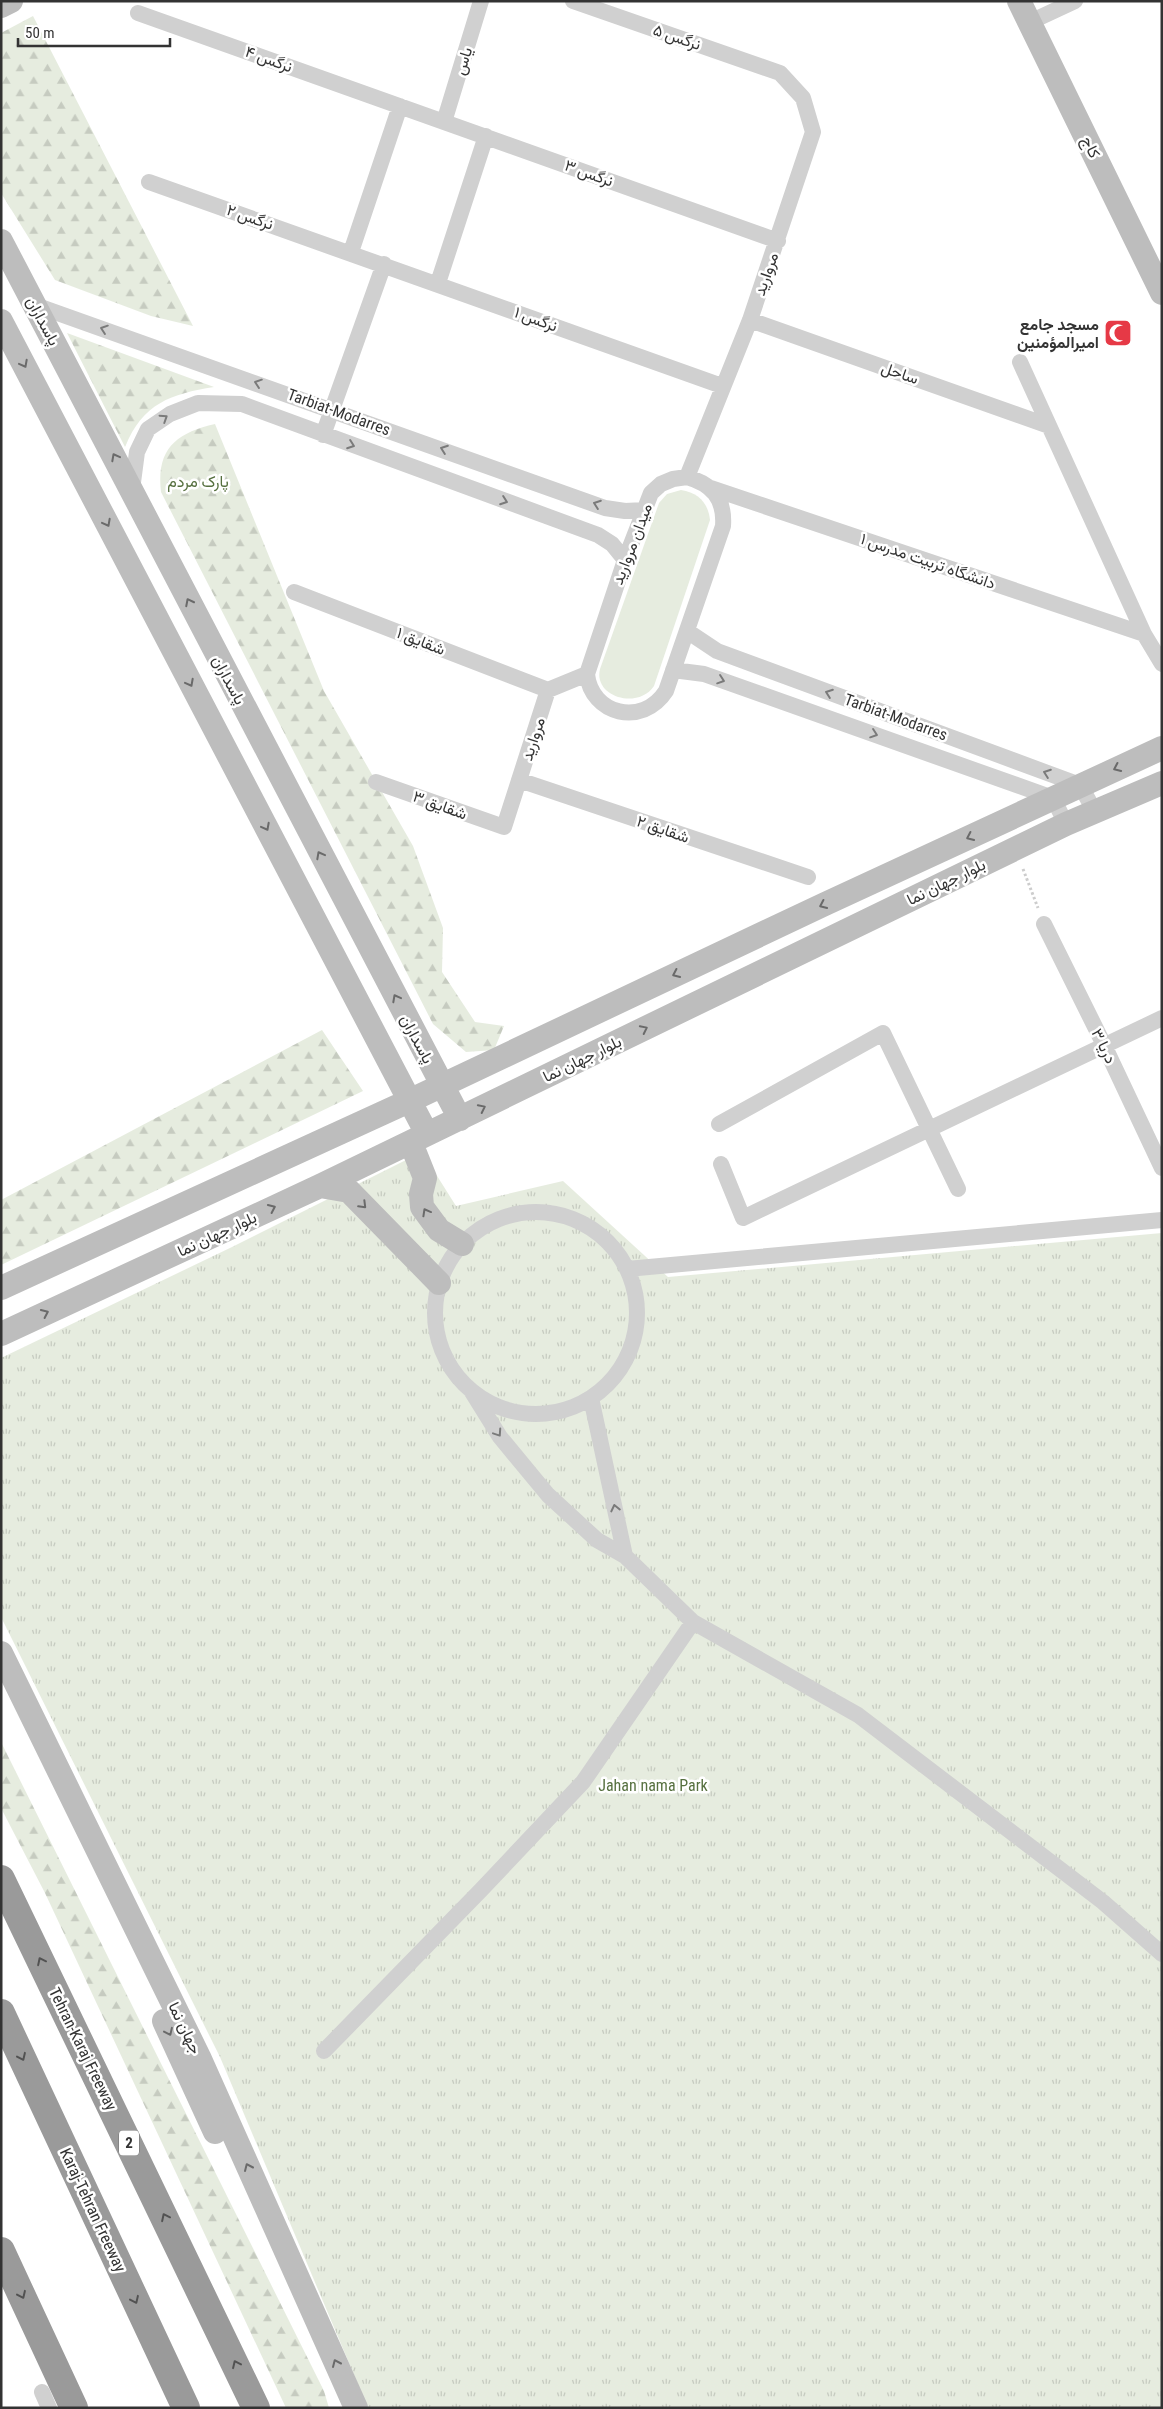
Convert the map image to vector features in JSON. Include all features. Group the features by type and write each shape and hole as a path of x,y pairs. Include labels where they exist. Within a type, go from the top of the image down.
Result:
{"highway":[{"name":"Tehran-Karaj Freeway","path":"1,1879 256,2408"},
{"name":"Karaj-Tehran Freeway","path":"1,2013 186,2408"},
{"path":"1,2251 74,2408"}],"street":[{"path":"1,6 11,1"},
{"name":"یاس","path":"444,122 481,1"},
{"name":"۵ نرگس","path":"573,1 780,73"},
{"path":"1024,12 1075,1"},
{"name":"کاج","path":"1024,12 1162,293"},
{"name":"نرگس ۴","path":"138,13 400,106"},
{"name":"مروارید","path":"687,477 750,320 814,132 802,98 780,73"},
{"path":"350,252 400,106"},
{"name":"نرگس ۳","path":"400,106 778,241"},
{"path":"438,283 486,136"},
{"name":"نرگس ۲","path":"149,182 350,252"},
{"name":"پاسداران","path":"1,241 460,1119"},
{"name":"نرگس ۱","path":"350,252 722,386"},
{"path":"324,434 384,264"},
{"name":"Tarbiat-Modarres","path":"35,305 333,409 605,508 625,511 644,510"},
{"name":"ساحل","path":"750,320 1049,426"},
{"path":"1,321 409,1101 419,1139 425,1178 421,1194 422,1207 439,1230 462,1244"},
{"path":"1020,362 1144,634 1162,664"},
{"name":"Tarbiat-Modarres","path":"132,490 137,452 148,429 170,414 198,403 242,404 598,535 612,544 625,560"},
{"path":"548,690 587,674 588,686 605,704 627,713 639,713 650,709 660,701 666,691 723,526 724,512 720,499 712,488 700,481 687,477"},
{"name":"میدان مروارید","path":"587,674 625,560 651,494 661,484 673,479 687,477"},
{"name":"۱ دانشگاه تربیت مدرس","path":"712,488 1144,634"},
{"name":"شقایق ۱","path":"294,592 548,690"},
{"name":"Tarbiat-Modarres","path":"687,631 717,652 1080,785"},
{"path":"174,651 207,638"},
{"name":"Tarbiat-Modarres","path":"673,670 704,674 1053,798"},
{"name":"مروارید","path":"504,827 548,690"},
{"name":"بلوار جهان نما","path":"1,1288 409,1101 1162,748"},
{"name":"شقایق ۲","path":"519,780 808,877"},
{"name":"شقایق ۳","path":"376,782 504,827"},
{"name":"بلوار جهان نما","path":"1,1334 419,1139 1066,824 1162,783"},
{"path":"1080,785 1095,812"},
{"path":"1053,798 1066,824"},
{"name":"دریا ۳","path":"1044,924 1162,1168"},
{"path":"721,1164 743,1218 1162,1018"},
{"path":"719,1124 883,1033 958,1189"},
{"path":"320,1186 350,1191 438,1284"},
{"path":"472,1392 499,1407 530,1414 562,1411 591,1398 613,1379 628,1354 636,1326 636,1297 627,1269 611,1246 590,1228 565,1216 537,1212 509,1215 484,1226 462,1244 448,1262 438,1284 434,1313 439,1342 452,1370 472,1392 500,1437 548,1495 597,1540 625,1556 693,1622 858,1715 1103,1902 1162,1954"},
{"path":"627,1269 1162,1220"},
{"path":"591,1398 625,1556"},
{"path":"324,2051 482,1890 583,1782 693,1622"},
{"name":"جهان نما","path":"1,1653 199,2057 356,2408"},
{"name":"جهان نما","path":"1,1690 162,2016 338,2408"},
{"path":"42,2392 49,2408"}],"path":[{"path":"1015,849 1044,924"}],"green space":[{"path":"33,16 193,326 151,316 55,280 1,193 1,33"},
{"path":"67,333 214,387 184,393 160,403 140,420 125,447"},
{"name":"پارک مردم","path":"215,424 324,691 413,846 443,928 442,972 475,1022 504,1026 494,1050 466,1052 433,1024 161,492 160,477 162,464 172,445 189,432"},
{"path":"681,490 692,493 701,499 707,508 710,520 654,686 647,693 638,697 628,699 618,697 603,687 600,679 600,669 659,503 667,494"},
{"path":"322,1030 363,1091 1,1265 1,1200"},
{"name":"Jahan nama Park","path":"422,1152 456,1206 563,1181 668,1277 1162,1233 1162,2408 368,2408 220,2057 1,1617 1,1358 232,1247"},
{"path":"1,1742 324,2391 329,2408 286,2408 45,1893 1,1808"}],"place":[{"name":"مسجد جامع امیرالمؤمنین","path":"1118,333"}]}
